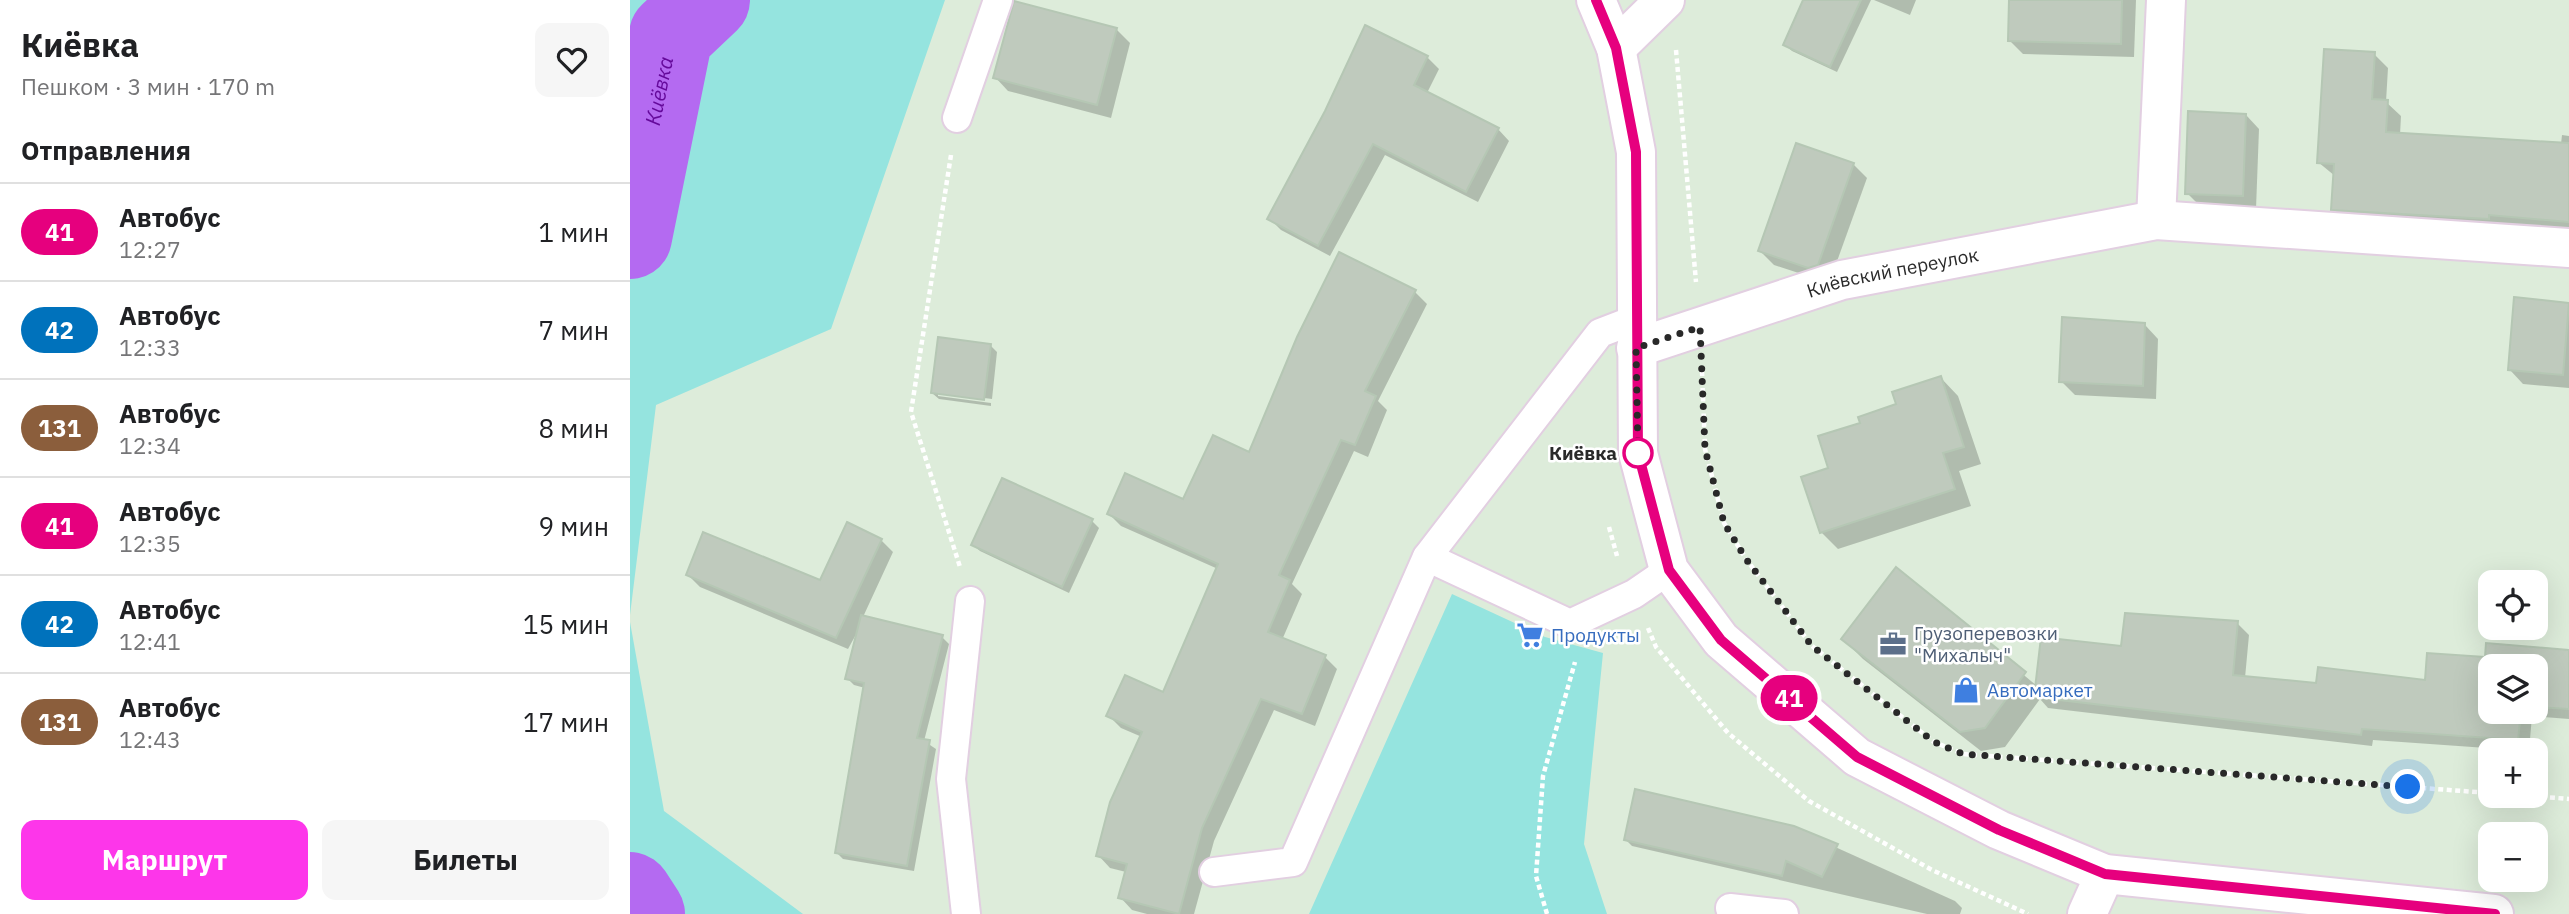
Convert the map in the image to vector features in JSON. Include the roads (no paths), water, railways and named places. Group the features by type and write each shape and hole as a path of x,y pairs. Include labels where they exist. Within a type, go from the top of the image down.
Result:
{"main road":[{"path":"1596,0 1616,48 1636,152 1638,453 1669,570 1721,640 1857,757 1999,830 2105,874 2494,914"},
{"path":"1616,48 1665,0"},
{"path":"2156,220 2166,0"},
{"name":"Киёвский переулок","path":"1637,333 1700,327 1842,280 2156,220 2569,248"},
{"path":"2087,914 2105,874"}],"lane":[{"path":"957,118 998,0"},
{"path":"1214,872 1293,862 1427,556 1600,333 1637,333"},
{"path":"1427,556 1570,624 1634,594 1669,570"},
{"path":"966,914 951,779 970,601"},
{"path":"1730,908 1784,914"}],"waterway":[{"name":"Киёвка","path":"630,237 671,35 708,0"},
{"name":"Киёвка","path":"630,894 643,914"}],"place":[{"name":"Киёвка","path":"1638,453"},
{"name":"Продукты","path":"1530,635"},
{"name":"Грузоперевозки \"Михалыч\"","path":"1893,644"},
{"name":"Автомаркет","path":"1966,690"}]}
